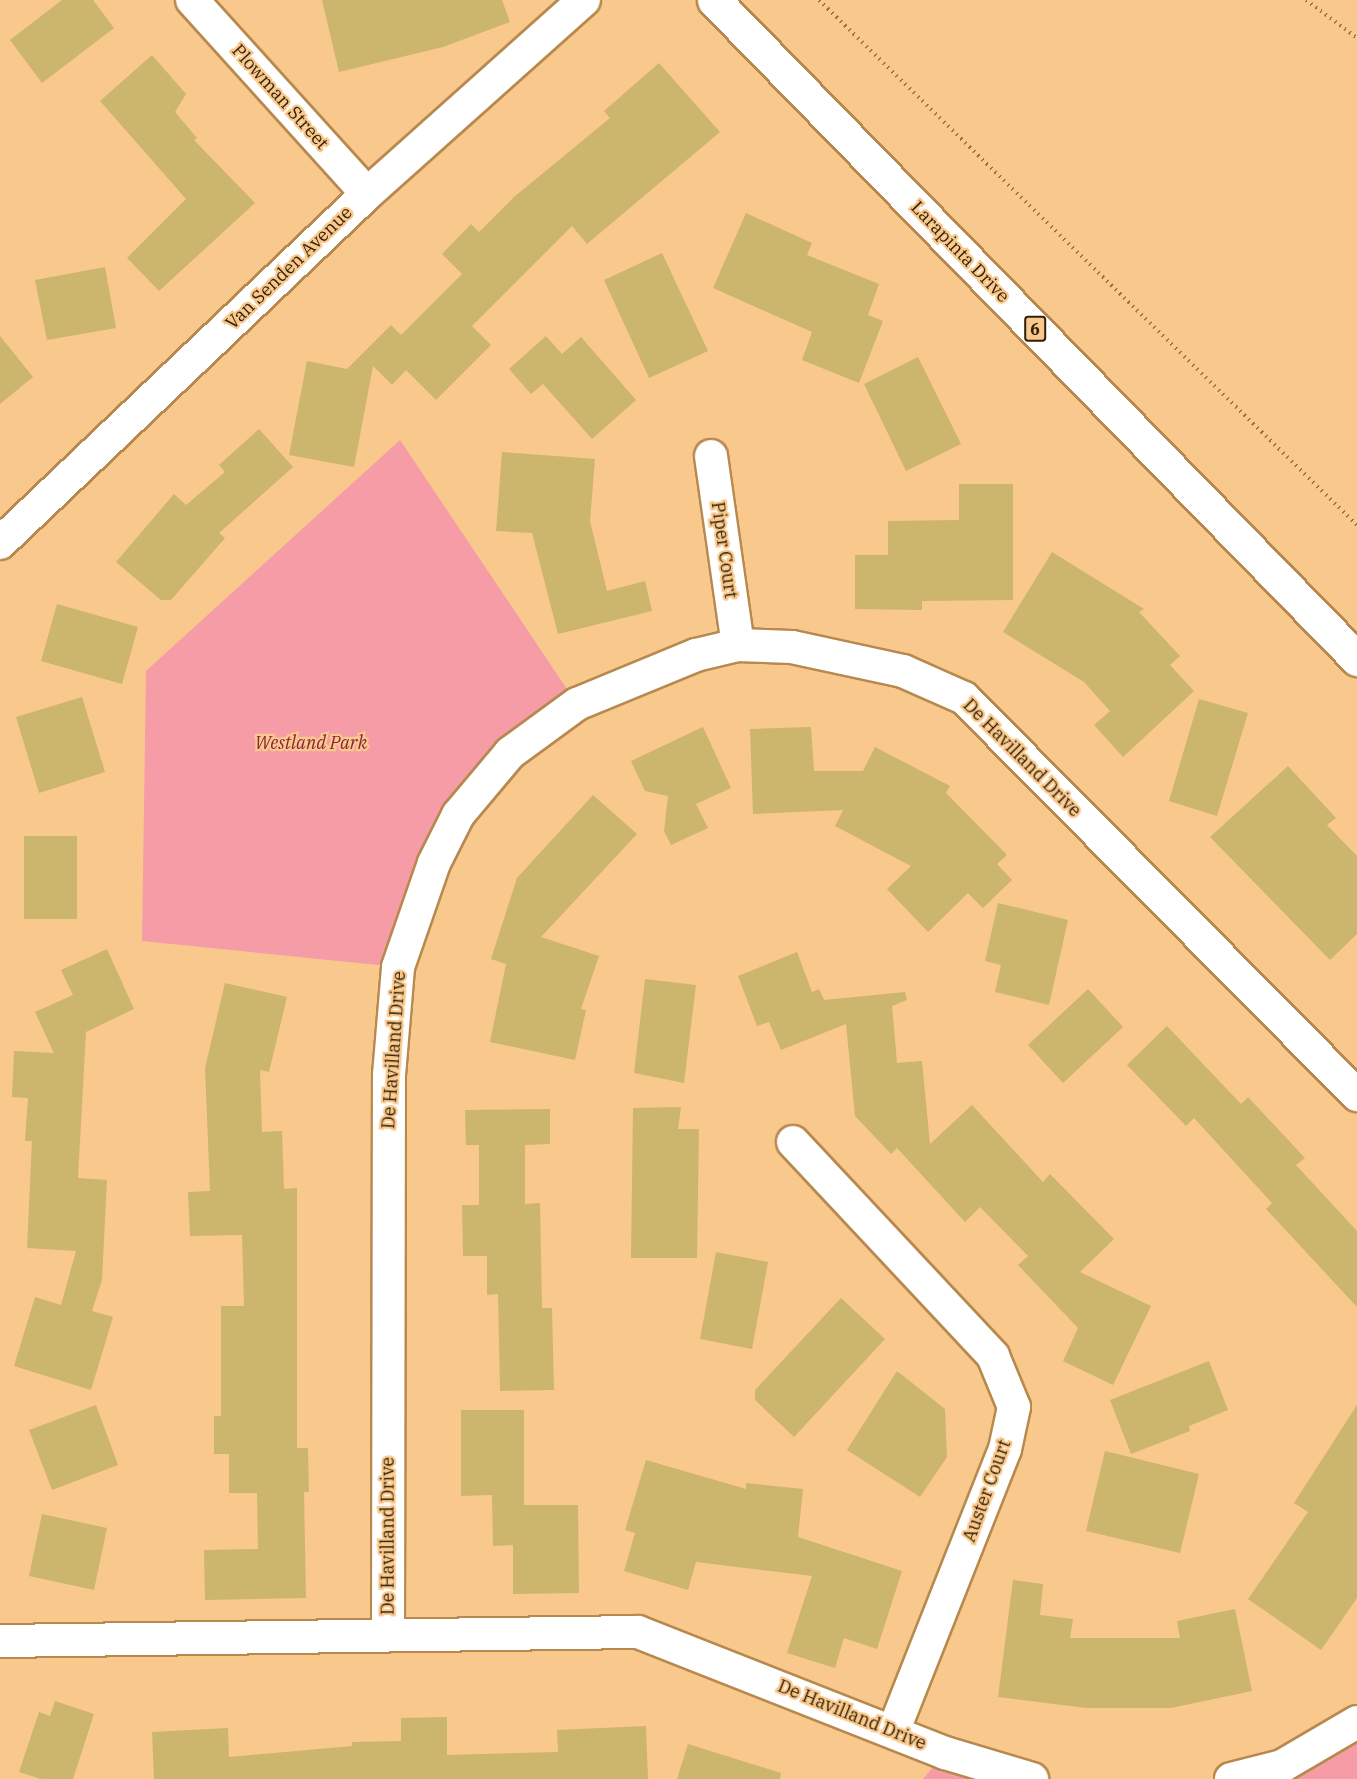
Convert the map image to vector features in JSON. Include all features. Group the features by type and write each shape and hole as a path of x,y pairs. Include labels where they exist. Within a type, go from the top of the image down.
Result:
{"main road":[{"name":"Larapinta Drive","path":"714,0 1357,659"}],"street":[{"name":"Plowman Street","path":"192,0 367,194"},
{"name":"Van Senden Avenue","path":"0,543 367,194 584,0"},
{"name":"Piper Court","path":"711,456 738,645"},
{"name":"De Havilland Drive","path":"388,1633 389,1076 398,967 434,863 458,815 510,753 577,704 696,655 738,645 792,647 903,671 964,698 1357,1095"},
{"name":"Auster Court","path":"793,1142 993,1356 1014,1407 1005,1449 894,1730"},
{"name":"De Havilland Drive","path":"0,1641 388,1633 638,1632 894,1730 945,1753 1032,1779"},
{"path":"1231,1779 1282,1766 1357,1722"}],"path":[{"path":"819,0 1357,525"},
{"path":"1306,0 1357,38"}],"green space":[{"name":"Westland Park","path":"400,440 577,704 458,815 398,967 142,941 146,671"},
{"path":"1357,1722 1357,1779 1231,1779"},
{"path":"945,1753 1032,1779 923,1779"}],"building":[{"path":"62,0 93,0 114,28 42,83 10,40"},
{"path":"322,0 502,0 510,22 443,47 339,72"},
{"path":"152,55 186,94 175,112 197,138 194,140 255,203 159,291 127,258 186,199 100,101"},
{"path":"659,63 720,132 587,244 572,226 472,326 491,345 436,400 406,370 392,385 373,366 354,467 289,455 307,361 347,369 391,325 401,335 462,274 442,254 471,224 479,232 514,197 610,118 604,111"},
{"path":"746,213 812,243 807,255 879,284 868,315 883,321 859,383 802,360 812,332 713,288"},
{"path":"662,253 708,351 649,378 604,280"},
{"path":"105,267 116,328 47,340 35,280"},
{"path":"0,336 33,377 0,404"},
{"path":"546,336 562,354 581,337 636,400 592,439 543,384 531,394 509,369"},
{"path":"918,357 961,444 906,471 864,384"},
{"path":"259,429 293,467 219,533 225,538 171,600 161,600 116,562 174,494 186,505 225,472 219,465"},
{"path":"502,452 595,459 590,521 607,591 645,581 652,611 558,634 532,533 496,531"},
{"path":"959,484 1013,484 1013,600 922,601 922,610 855,609 855,555 888,555 888,521 959,520"},
{"path":"1052,552 1144,609 1139,612 1180,656 1170,665 1194,691 1123,757 1094,725 1110,711 1084,682 1003,632"},
{"path":"57,604 138,627 122,684 41,661"},
{"path":"82,697 105,772 39,793 16,717"},
{"path":"1199,699 1248,713 1217,816 1169,801"},
{"path":"703,727 731,788 696,804 708,828 671,845 664,831 668,796 645,791 631,761"},
{"path":"811,727 814,771 863,771 875,747 950,786 946,793 1007,855 997,864 1012,880 983,908 968,893 928,932 887,889 911,866 835,826 843,810 753,814 750,729"},
{"path":"1288,766 1336,818 1327,825 1357,856 1357,934 1330,960 1210,837"},
{"path":"593,795 637,834 541,937 599,956 581,1009 586,1010 575,1060 490,1042 506,964 491,959 517,878"},
{"path":"24,836 77,836 77,919 24,919"},
{"path":"998,903 1068,920 1049,1005 995,992 1001,965 985,961"},
{"path":"107,949 134,1009 86,1032 78,1178 107,1180 102,1280 92,1311 113,1317 91,1390 14,1366 35,1297 61,1305 76,1251 27,1248 32,1141 25,1141 28,1098 12,1097 14,1051 54,1053 35,1012 73,995 61,970"},
{"path":"797,952 812,992 819,989 824,1000 905,992 907,1000 892,1006 897,1063 922,1061 930,1144 972,1105 1043,1182 1050,1174 1114,1239 1080,1272 1151,1306 1113,1385 1063,1361 1078,1328 1018,1265 1028,1256 980,1207 965,1222 897,1148 891,1154 855,1116 846,1024 781,1050 769,1022 757,1026 738,976"},
{"path":"645,979 696,985 684,1083 634,1073"},
{"path":"225,983 287,997 269,1072 260,1070 262,1132 282,1131 284,1189 297,1188 297,1448 308,1448 309,1492 304,1492 306,1598 205,1600 204,1550 258,1549 257,1493 229,1493 229,1454 214,1454 214,1416 221,1416 221,1306 244,1306 242,1235 190,1236 188,1192 210,1191 205,1068"},
{"path":"1088,989 1123,1027 1063,1083 1028,1045"},
{"path":"1167,1026 1241,1104 1248,1097 1305,1158 1296,1165 1357,1231 1357,1307 1266,1209 1272,1203 1194,1118 1186,1126 1127,1065"},
{"path":"681,1107 678,1129 699,1129 697,1258 631,1258 633,1108"},
{"path":"550,1109 550,1144 525,1145 525,1204 540,1203 542,1308 552,1308 554,1390 500,1391 498,1294 487,1295 487,1256 463,1256 462,1205 479,1205 479,1145 466,1145 465,1110"},
{"path":"716,1252 768,1262 752,1349 700,1339"},
{"path":"841,1298 885,1339 794,1437 755,1400 755,1390"},
{"path":"1209,1361 1228,1410 1189,1426 1190,1431 1131,1454 1110,1400"},
{"path":"897,1371 945,1409 947,1457 920,1497 847,1450"},
{"path":"96,1405 118,1465 52,1490 29,1430"},
{"path":"1357,1405 1357,1598 1321,1650 1248,1599 1308,1512 1294,1503"},
{"path":"461,1410 524,1410 524,1505 578,1505 579,1593 513,1594 513,1545 493,1546 492,1495 461,1496"},
{"path":"1105,1451 1199,1474 1180,1553 1086,1531"},
{"path":"646,1460 746,1489 746,1483 803,1489 798,1537 902,1571 877,1649 844,1638 835,1668 787,1653 812,1576 696,1562 688,1590 624,1571 635,1533 625,1530"},
{"path":"42,1514 107,1528 94,1590 29,1576"},
{"path":"1013,1580 1043,1584 1040,1615 1073,1619 1070,1638 1180,1638 1177,1621 1235,1609 1252,1691 1171,1708 1086,1708 998,1697"},
{"path":"55,1701 94,1714 73,1779 41,1779 19,1772 39,1712 50,1716"},
{"path":"447,1717 447,1755 558,1752 557,1730 646,1726 648,1779 154,1779 152,1732 228,1728 229,1757 352,1746 352,1742 401,1741 401,1718"},
{"path":"688,1744 781,1773 780,1779 677,1779"}]}
